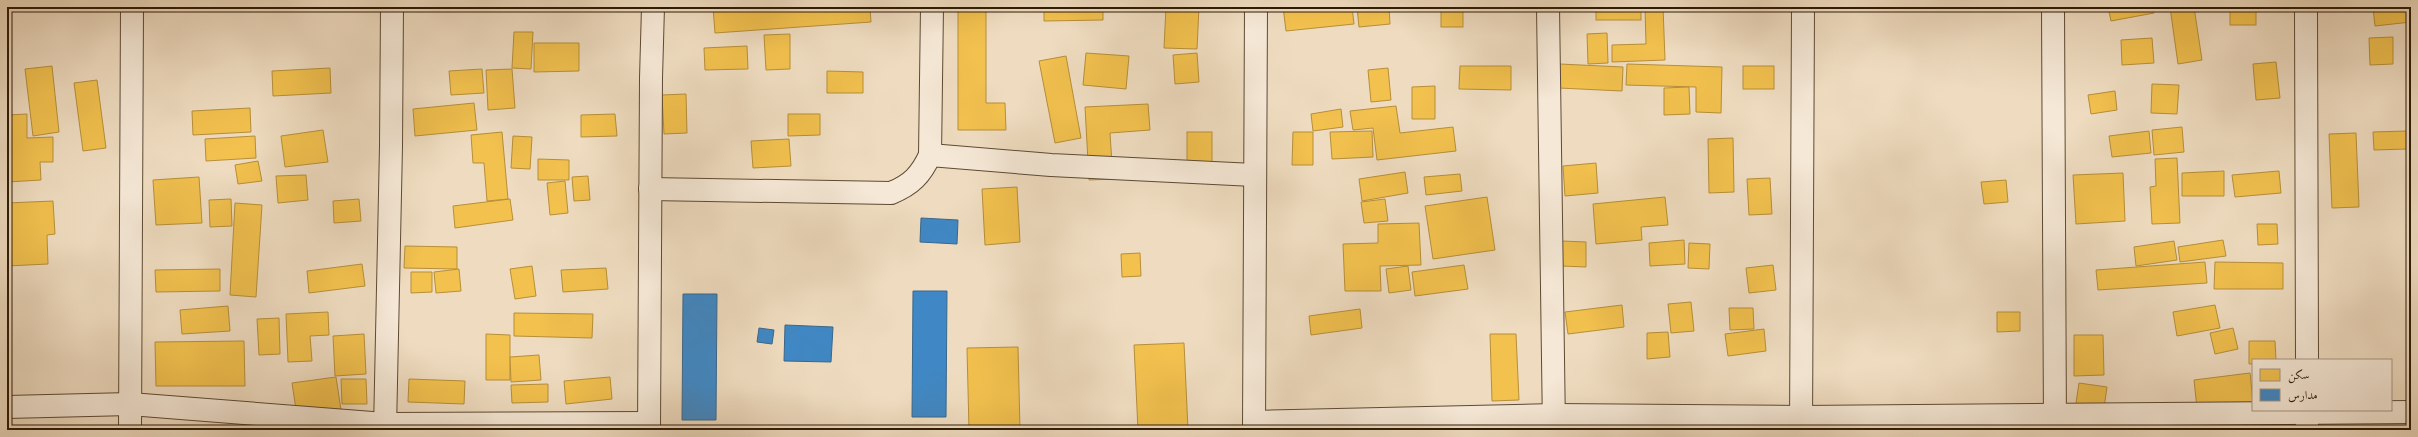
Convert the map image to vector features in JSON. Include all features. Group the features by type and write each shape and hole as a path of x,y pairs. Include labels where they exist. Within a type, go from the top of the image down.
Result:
{"street":[{"path":"130,430 132,7"},
{"path":"385,427 392,146 392,7"},
{"path":"7,406 130,404 385,427 649,427 650,189 653,7"},
{"path":"650,189 891,193 909,186 923,172 930,155 932,7"},
{"path":"1256,7 1254,426 1554,422 1800,424 2055,423 2307,417 2411,412"},
{"path":"1548,7 1554,422"},
{"path":"1800,424 1803,7"},
{"path":"2053,7 2055,423"},
{"path":"2306,7 2307,359"},
{"path":"930,155 1051,165 1254,175"}],"building: سكن":[{"path":"713,7 766,7 766,9 870,7 871,22 715,33"},
{"path":"958,7 986,7 986,103 1005,103 1006,130 958,130"},
{"path":"1044,7 1103,7 1103,20 1044,21"},
{"path":"1166,7 1199,7 1197,49 1164,48"},
{"path":"1283,7 1352,7 1354,24 1286,31"},
{"path":"1357,7 1389,7 1390,24 1359,27"},
{"path":"1441,7 1463,7 1463,27 1441,27"},
{"path":"1596,7 1641,7 1641,20 1596,20"},
{"path":"1645,7 1663,7 1665,60 1612,62 1612,45 1646,44"},
{"path":"2108,7 2153,7 2154,13 2111,21"},
{"path":"2170,7 2194,7 2202,60 2178,64"},
{"path":"2230,7 2256,7 2256,25 2230,25"},
{"path":"2373,7 2411,7 2411,22 2375,26"},
{"path":"514,32 533,32 531,69 512,68"},
{"path":"1607,33 1608,63 1588,64 1587,34"},
{"path":"790,34 790,69 766,70 764,35"},
{"path":"2393,37 2393,64 2370,65 2369,38"},
{"path":"2152,38 2154,63 2122,65 2121,40"},
{"path":"534,43 579,43 579,71 534,72"},
{"path":"747,46 748,69 705,70 704,48"},
{"path":"1086,53 1129,56 1126,89 1083,85"},
{"path":"1197,53 1199,82 1175,84 1173,55"},
{"path":"1066,56 1081,138 1055,143 1039,61"},
{"path":"2276,62 2280,98 2256,100 2253,64"},
{"path":"1560,64 1623,67 1622,91 1559,88"},
{"path":"1627,64 1722,67 1721,113 1696,112 1696,87 1626,85"},
{"path":"52,66 59,132 33,136 25,69"},
{"path":"1460,66 1511,66 1511,90 1459,89"},
{"path":"1743,66 1774,66 1774,89 1743,89"},
{"path":"330,68 331,93 273,96 272,71"},
{"path":"1388,68 1391,100 1371,102 1368,70"},
{"path":"482,69 484,93 451,95 449,71"},
{"path":"512,69 515,108 488,110 486,70"},
{"path":"827,71 863,72 863,93 827,93"},
{"path":"97,80 106,148 83,151 74,83"},
{"path":"2152,84 2179,85 2177,114 2151,113"},
{"path":"1435,86 1435,119 1412,119 1412,87"},
{"path":"1689,87 1690,114 1664,115 1664,88"},
{"path":"2115,91 2117,110 2091,114 2088,95"},
{"path":"686,94 687,133 664,134 662,95"},
{"path":"474,103 477,130 415,136 413,109"},
{"path":"1148,104 1150,130 1110,133 1113,179 1089,180 1085,107"},
{"path":"1396,106 1400,133 1453,127 1456,151 1377,160 1373,128 1353,130 1350,111"},
{"path":"250,108 251,132 193,135 192,111"},
{"path":"1341,109 1343,127 1313,131 1311,114"},
{"path":"27,114 27,138 53,137 53,162 40,162 41,180 7,182 7,115"},
{"path":"615,114 617,136 581,137 581,115"},
{"path":"788,114 820,114 820,135 788,136"},
{"path":"2182,127 2184,152 2154,155 2152,130"},
{"path":"323,130 328,162 285,167 281,136"},
{"path":"1372,131 1373,157 1332,159 1330,132"},
{"path":"2149,131 2151,153 2112,157 2109,136"},
{"path":"2407,131 2407,149 2374,150 2373,132"},
{"path":"502,132 508,199 487,201 484,163 473,163 471,135"},
{"path":"1187,132 1212,132 1212,181 1187,181"},
{"path":"1293,132 1313,132 1313,165 1292,165"},
{"path":"2356,133 2359,207 2332,208 2329,134"},
{"path":"255,136 256,158 206,161 205,139"},
{"path":"513,136 532,137 530,169 511,168"},
{"path":"1733,138 1734,192 1709,193 1708,139"},
{"path":"789,139 791,166 753,168 751,141"},
{"path":"2177,158 2180,223 2152,224 2150,187 2156,186 2155,159"},
{"path":"538,159 569,160 569,180 538,180"},
{"path":"258,161 262,181 238,184 235,165"},
{"path":"1596,163 1598,193 1565,196 1563,166"},
{"path":"2224,171 2224,196 2182,196 2182,173"},
{"path":"2279,171 2281,193 2235,197 2232,175"},
{"path":"1405,172 1408,193 1362,201 1359,179"},
{"path":"2123,173 2125,221 2076,224 2073,175"},
{"path":"1460,174 1462,191 1426,195 1424,177"},
{"path":"306,175 308,200 278,203 276,176"},
{"path":"588,176 590,200 574,201 572,177"},
{"path":"199,177 202,223 156,225 153,180"},
{"path":"1770,178 1772,214 1749,215 1747,179"},
{"path":"2006,180 2008,202 1984,204 1981,182"},
{"path":"565,181 568,213 550,215 547,183"},
{"path":"1017,187 1020,242 985,245 982,189"},
{"path":"1487,197 1495,250 1433,259 1425,206"},
{"path":"1665,197 1668,225 1641,227 1642,240 1596,244 1593,204"},
{"path":"231,199 232,226 210,227 209,200"},
{"path":"359,199 361,221 334,223 333,201"},
{"path":"510,199 513,220 455,228 453,206"},
{"path":"1385,199 1388,221 1364,223 1361,202"},
{"path":"53,201 55,234 47,235 48,264 7,266 7,203"},
{"path":"235,203 262,205 256,297 230,295"},
{"path":"1419,223 1421,265 1380,266 1381,291 1345,291 1343,244 1378,243 1378,224"},
{"path":"2257,224 2277,224 2278,244 2258,245"},
{"path":"1684,240 1685,264 1650,266 1649,243"},
{"path":"2223,240 2226,256 2180,262 2178,247"},
{"path":"1562,241 1586,242 1586,267 1562,266"},
{"path":"2174,241 2177,260 2136,266 2134,247"},
{"path":"1689,243 1710,244 1709,269 1688,268"},
{"path":"405,246 457,247 457,269 404,268"},
{"path":"1140,253 1141,276 1122,277 1121,254"},
{"path":"2205,262 2207,283 2098,290 2096,270"},
{"path":"2215,262 2283,263 2283,289 2214,289"},
{"path":"362,264 365,286 309,293 307,271"},
{"path":"1464,265 1468,289 1415,296 1412,272"},
{"path":"1773,265 1776,290 1749,293 1746,268"},
{"path":"532,266 536,296 515,299 510,269"},
{"path":"1408,266 1411,290 1389,293 1386,269"},
{"path":"606,268 608,289 563,292 561,270"},
{"path":"220,269 220,291 156,292 155,270"},
{"path":"459,269 461,291 436,293 434,272"},
{"path":"411,272 432,272 432,292 411,293"},
{"path":"1691,302 1694,331 1671,333 1668,304"},
{"path":"1622,305 1624,327 1568,334 1565,312"},
{"path":"2215,305 2220,328 2177,336 2173,312"},
{"path":"228,306 230,331 182,334 180,310"},
{"path":"1729,308 1753,308 1754,329 1730,330"},
{"path":"1360,309 1362,328 1311,335 1309,316"},
{"path":"328,312 329,335 310,336 312,361 288,362 286,314"},
{"path":"1997,312 2020,312 2020,331 1997,332"},
{"path":"514,313 593,314 592,338 514,336"},
{"path":"279,318 280,354 259,355 257,319"},
{"path":"2233,328 2238,349 2215,354 2210,333"},
{"path":"1764,329 1766,351 1728,356 1725,334"},
{"path":"1668,332 1670,357 1647,359 1647,333"},
{"path":"364,334 366,374 335,376 333,336"},
{"path":"486,334 510,335 510,380 486,380"},
{"path":"1490,334 1516,334 1519,400 1492,401"},
{"path":"2074,335 2103,335 2104,375 2074,376"},
{"path":"244,341 245,386 156,386 155,342"},
{"path":"2249,341 2275,341 2276,359 2252,359 2252,364 2249,364"},
{"path":"1184,343 1188,430 1138,430 1134,345"},
{"path":"1018,347 1020,430 969,430 967,348"},
{"path":"539,355 541,380 511,382 510,357"},
{"path":"2250,373 2252,402 2197,408 2194,380"},
{"path":"336,377 341,410 297,416 292,383"},
{"path":"610,377 612,399 566,404 564,381"},
{"path":"341,379 366,379 367,404 342,404"},
{"path":"409,379 465,381 464,404 408,402"},
{"path":"2079,383 2107,387 2103,415 2075,410"},
{"path":"548,384 548,402 512,403 511,385"}],"building: مدارس":[{"path":"921,218 958,220 957,244 920,242"},
{"path":"913,291 947,291 946,417 912,417"},
{"path":"683,294 717,294 716,420 682,420"},
{"path":"785,325 833,327 831,362 784,361"},
{"path":"759,328 774,330 772,344 757,342"}]}
